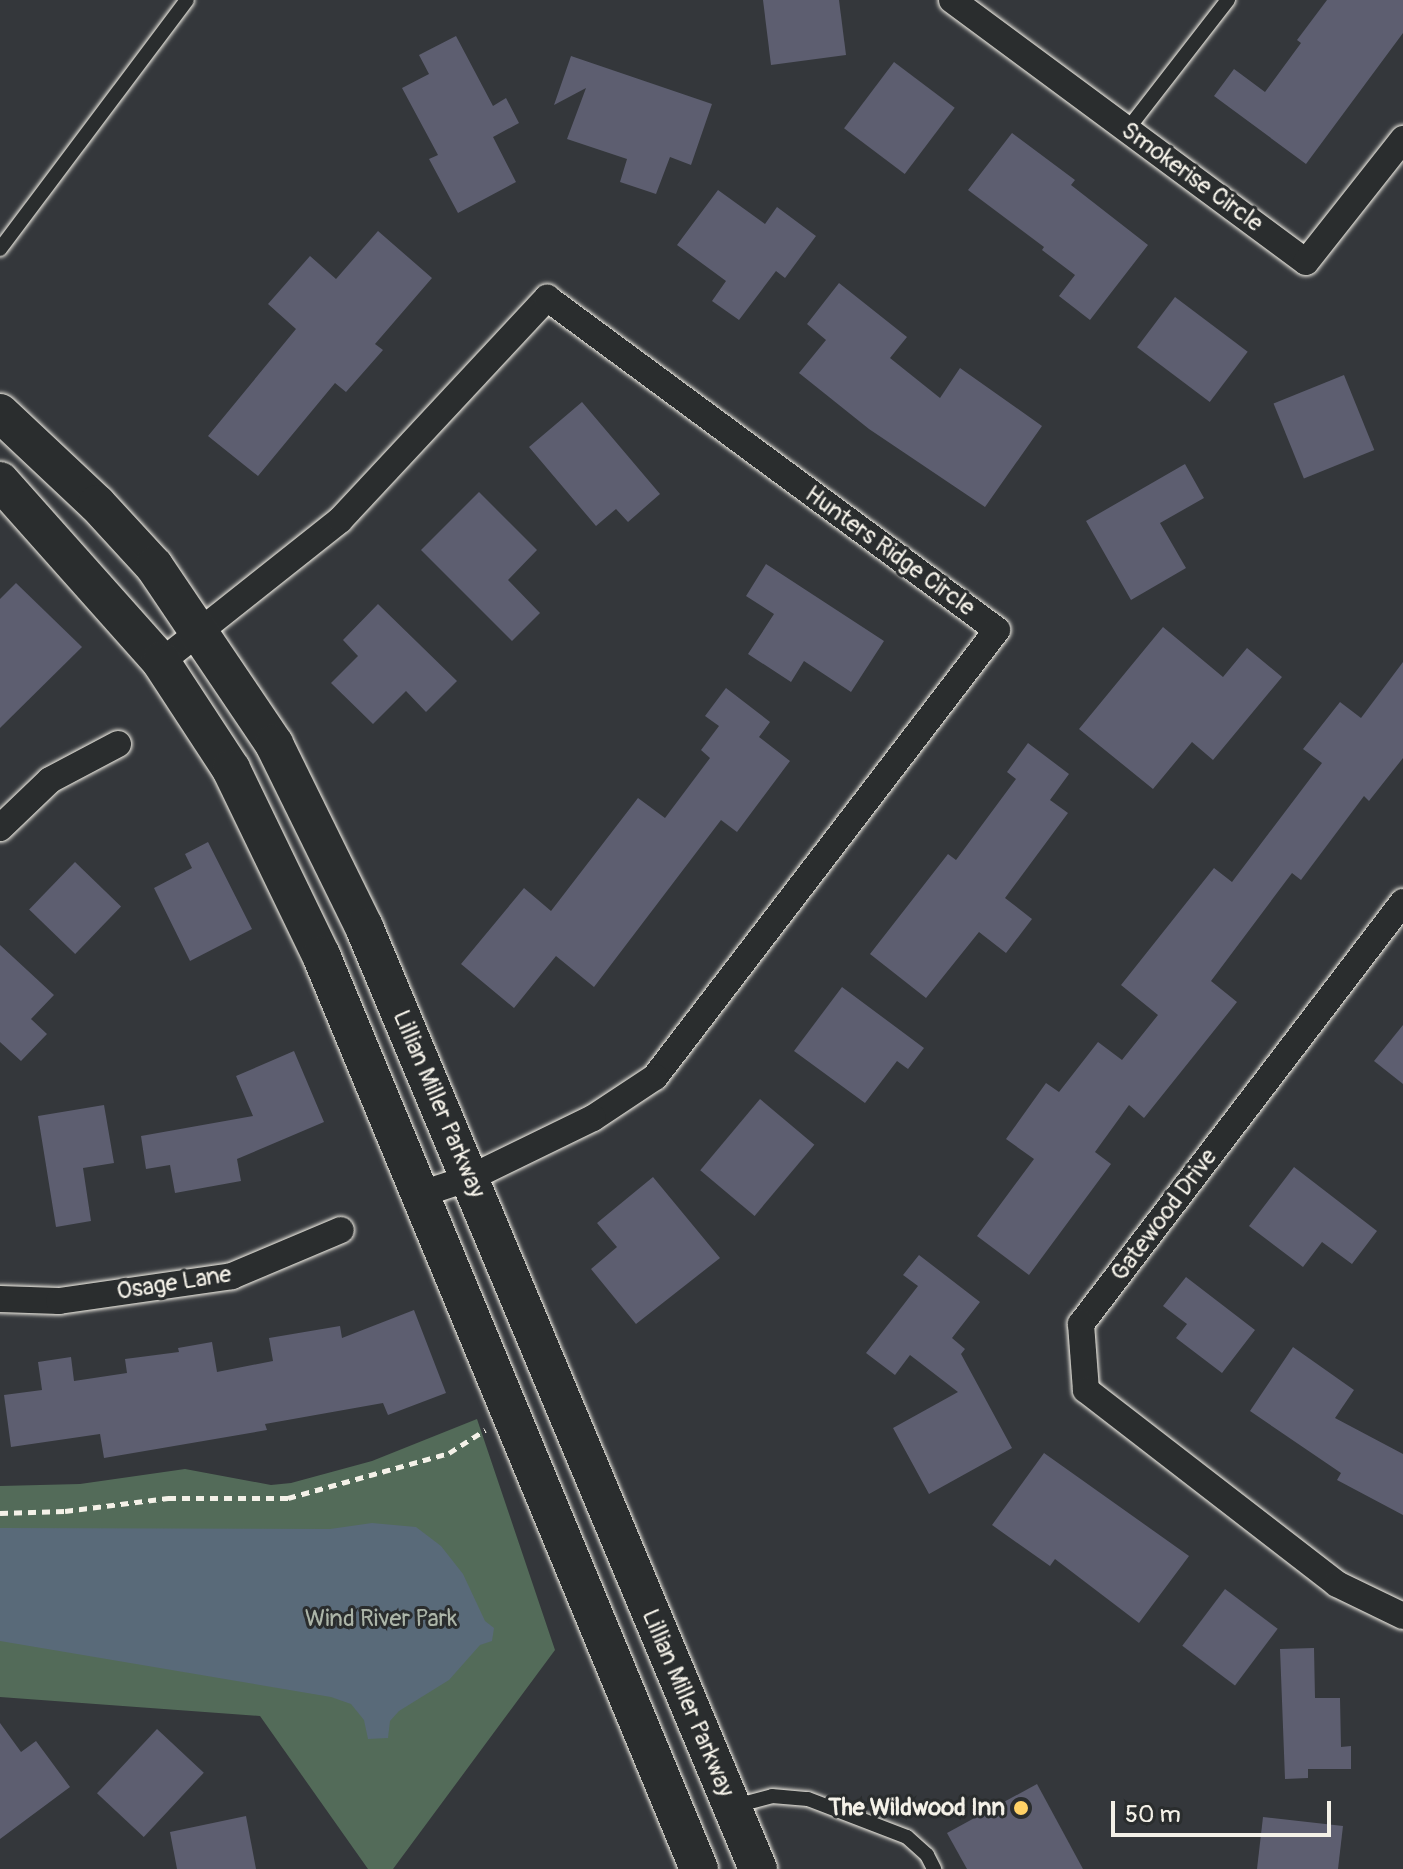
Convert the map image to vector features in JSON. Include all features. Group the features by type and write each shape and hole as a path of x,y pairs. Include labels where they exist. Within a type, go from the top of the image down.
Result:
{"main road":[{"name":"Lillian Miller Parkway","path":"0,413 97,504 154,566 274,744 364,927 758,1869"},
{"path":"0,481 161,662 238,783 321,955 699,1869"}],"street":[{"name":"Smokerise Circle","path":"952,0 1306,262 1403,139"},
{"name":"Hunters Ridge Circle","path":"161,662 199,635 340,520 547,298 997,630 655,1077 593,1118 470,1178 421,1194"},
{"path":"0,828 50,780 118,744"},
{"name":"Gatewood Drive","path":"1403,902 1081,1324 1086,1390 1337,1584 1403,1616"},
{"name":"Osage Lane","path":"0,1299 59,1301 232,1276 341,1230"}],"lane":[{"path":"0,249 187,0"},
{"path":"1127,130 1228,0"},
{"path":"732,1807 772,1796 808,1799 907,1837 927,1855 934,1869"}],"path":[{"path":"0,1513 65,1511 179,1497 288,1498 449,1453 489,1427"}],"green space":[{"name":"Wind River Park","path":"477,1419 555,1650 393,1869 368,1869 260,1716 0,1697 0,1486 80,1484 185,1469 271,1485 291,1483 372,1461"}],"water":[{"path":"372,1523 416,1527 441,1546 463,1574 485,1621 494,1628 492,1641 480,1645 449,1680 399,1711 390,1721 388,1738 368,1739 364,1720 351,1704 331,1697 0,1641 0,1528 330,1529"}],"building":[{"path":"763,0 839,0 846,55 771,65"},
{"path":"1327,0 1403,0 1403,33 1306,164 1214,96 1234,69 1265,92 1301,43 1297,40"},
{"path":"456,36 493,106 506,98 519,123 493,137 516,182 458,213 429,159 438,155 402,88 429,74 419,55"},
{"path":"571,56 712,104 691,165 670,157 656,194 620,182 627,159 567,139 586,88 554,105"},
{"path":"894,62 955,108 905,174 844,128"},
{"path":"1012,133 1075,180 1071,185 1148,245 1090,320 1059,296 1075,275 1042,250 1044,247 968,190"},
{"path":"718,190 765,224 777,207 816,236 785,278 776,271 739,320 712,301 726,281 677,245"},
{"path":"378,231 432,278 375,344 383,350 346,392 335,383 258,476 208,436 296,329 268,304 310,256 336,279"},
{"path":"839,283 907,337 890,358 940,398 960,368 1042,426 985,507 869,429 799,373 826,340 807,324"},
{"path":"1175,297 1248,352 1210,402 1137,347"},
{"path":"1344,375 1374,450 1304,479 1274,403"},
{"path":"582,402 660,494 628,522 616,509 596,526 529,447"},
{"path":"1185,464 1204,498 1160,523 1186,568 1131,600 1086,521"},
{"path":"479,492 537,550 508,580 540,613 512,641 421,550"},
{"path":"766,564 884,641 851,692 804,661 791,682 748,654 774,614 746,596"},
{"path":"16,583 82,647 0,728 0,599"},
{"path":"378,604 457,681 426,712 406,691 373,724 331,683 358,656 343,640"},
{"path":"1163,627 1223,677 1247,648 1282,677 1213,760 1192,742 1153,789 1079,729"},
{"path":"1403,662 1403,758 1369,801 1364,796 1301,880 1292,873 1211,981 1237,1002 1144,1118 1129,1105 1095,1152 1111,1164 1029,1275 977,1236 1034,1159 1006,1139 1046,1083 1059,1092 1098,1042 1122,1060 1158,1015 1121,985 1214,868 1232,882 1322,763 1303,749 1340,702 1361,718"},
{"path":"726,688 770,722 759,737 790,761 737,832 721,820 594,987 556,956 514,1008 461,964 524,888 551,911 638,798 665,818 710,758 701,750 719,726 705,716"},
{"path":"1028,743 1069,774 1050,800 1068,813 1005,898 1032,919 1006,953 979,932 926,998 870,954 948,854 956,860 1016,779 1007,772"},
{"path":"208,842 252,929 190,961 154,888 192,868 185,854"},
{"path":"75,862 121,906 75,954 29,909"},
{"path":"0,945 54,995 31,1019 47,1034 21,1061 0,1042"},
{"path":"842,987 924,1048 908,1069 897,1061 865,1103 794,1051"},
{"path":"1403,1025 1403,1084 1374,1061"},
{"path":"294,1051 324,1122 237,1159 241,1181 175,1193 170,1165 146,1169 141,1136 253,1116 236,1076"},
{"path":"760,1099 814,1145 755,1216 700,1170"},
{"path":"104,1105 114,1163 83,1168 91,1221 56,1227 38,1116"},
{"path":"1294,1167 1377,1231 1352,1264 1322,1242 1303,1267 1249,1226"},
{"path":"653,1177 720,1258 636,1324 591,1269 617,1247 597,1223"},
{"path":"919,1255 980,1302 952,1338 965,1349 961,1354 1012,1448 929,1494 893,1428 958,1392 910,1355 895,1375 866,1353 918,1286 903,1275"},
{"path":"1186,1277 1255,1330 1222,1373 1176,1338 1187,1324 1163,1306"},
{"path":"414,1310 446,1393 388,1415 383,1403 265,1424 267,1430 104,1458 100,1434 11,1447 4,1395 42,1390 38,1362 71,1357 74,1381 127,1373 125,1359 179,1352 178,1348 212,1342 217,1372 273,1361 269,1338 340,1326 342,1338"},
{"path":"1293,1347 1354,1390 1335,1418 1403,1454 1403,1515 1337,1480 1341,1473 1250,1411"},
{"path":"1044,1453 1189,1556 1139,1623 1055,1559 1050,1566 992,1525"},
{"path":"1225,1589 1278,1629 1235,1685 1182,1646"},
{"path":"1314,1648 1315,1698 1340,1698 1341,1747 1351,1746 1351,1769 1308,1769 1308,1778 1285,1779 1280,1649"},
{"path":"0,1723 21,1752 36,1741 70,1787 0,1839"},
{"path":"157,1729 204,1773 144,1837 97,1793"},
{"name":"The Wildwood Inn","path":"1037,1784 1083,1869 967,1869 947,1833"},
{"path":"246,1816 256,1869 177,1869 170,1832"},
{"path":"1263,1817 1343,1826 1338,1869 1257,1869"}],"place":[{"name":"The Wildwood Inn","path":"1021,1808"}]}
